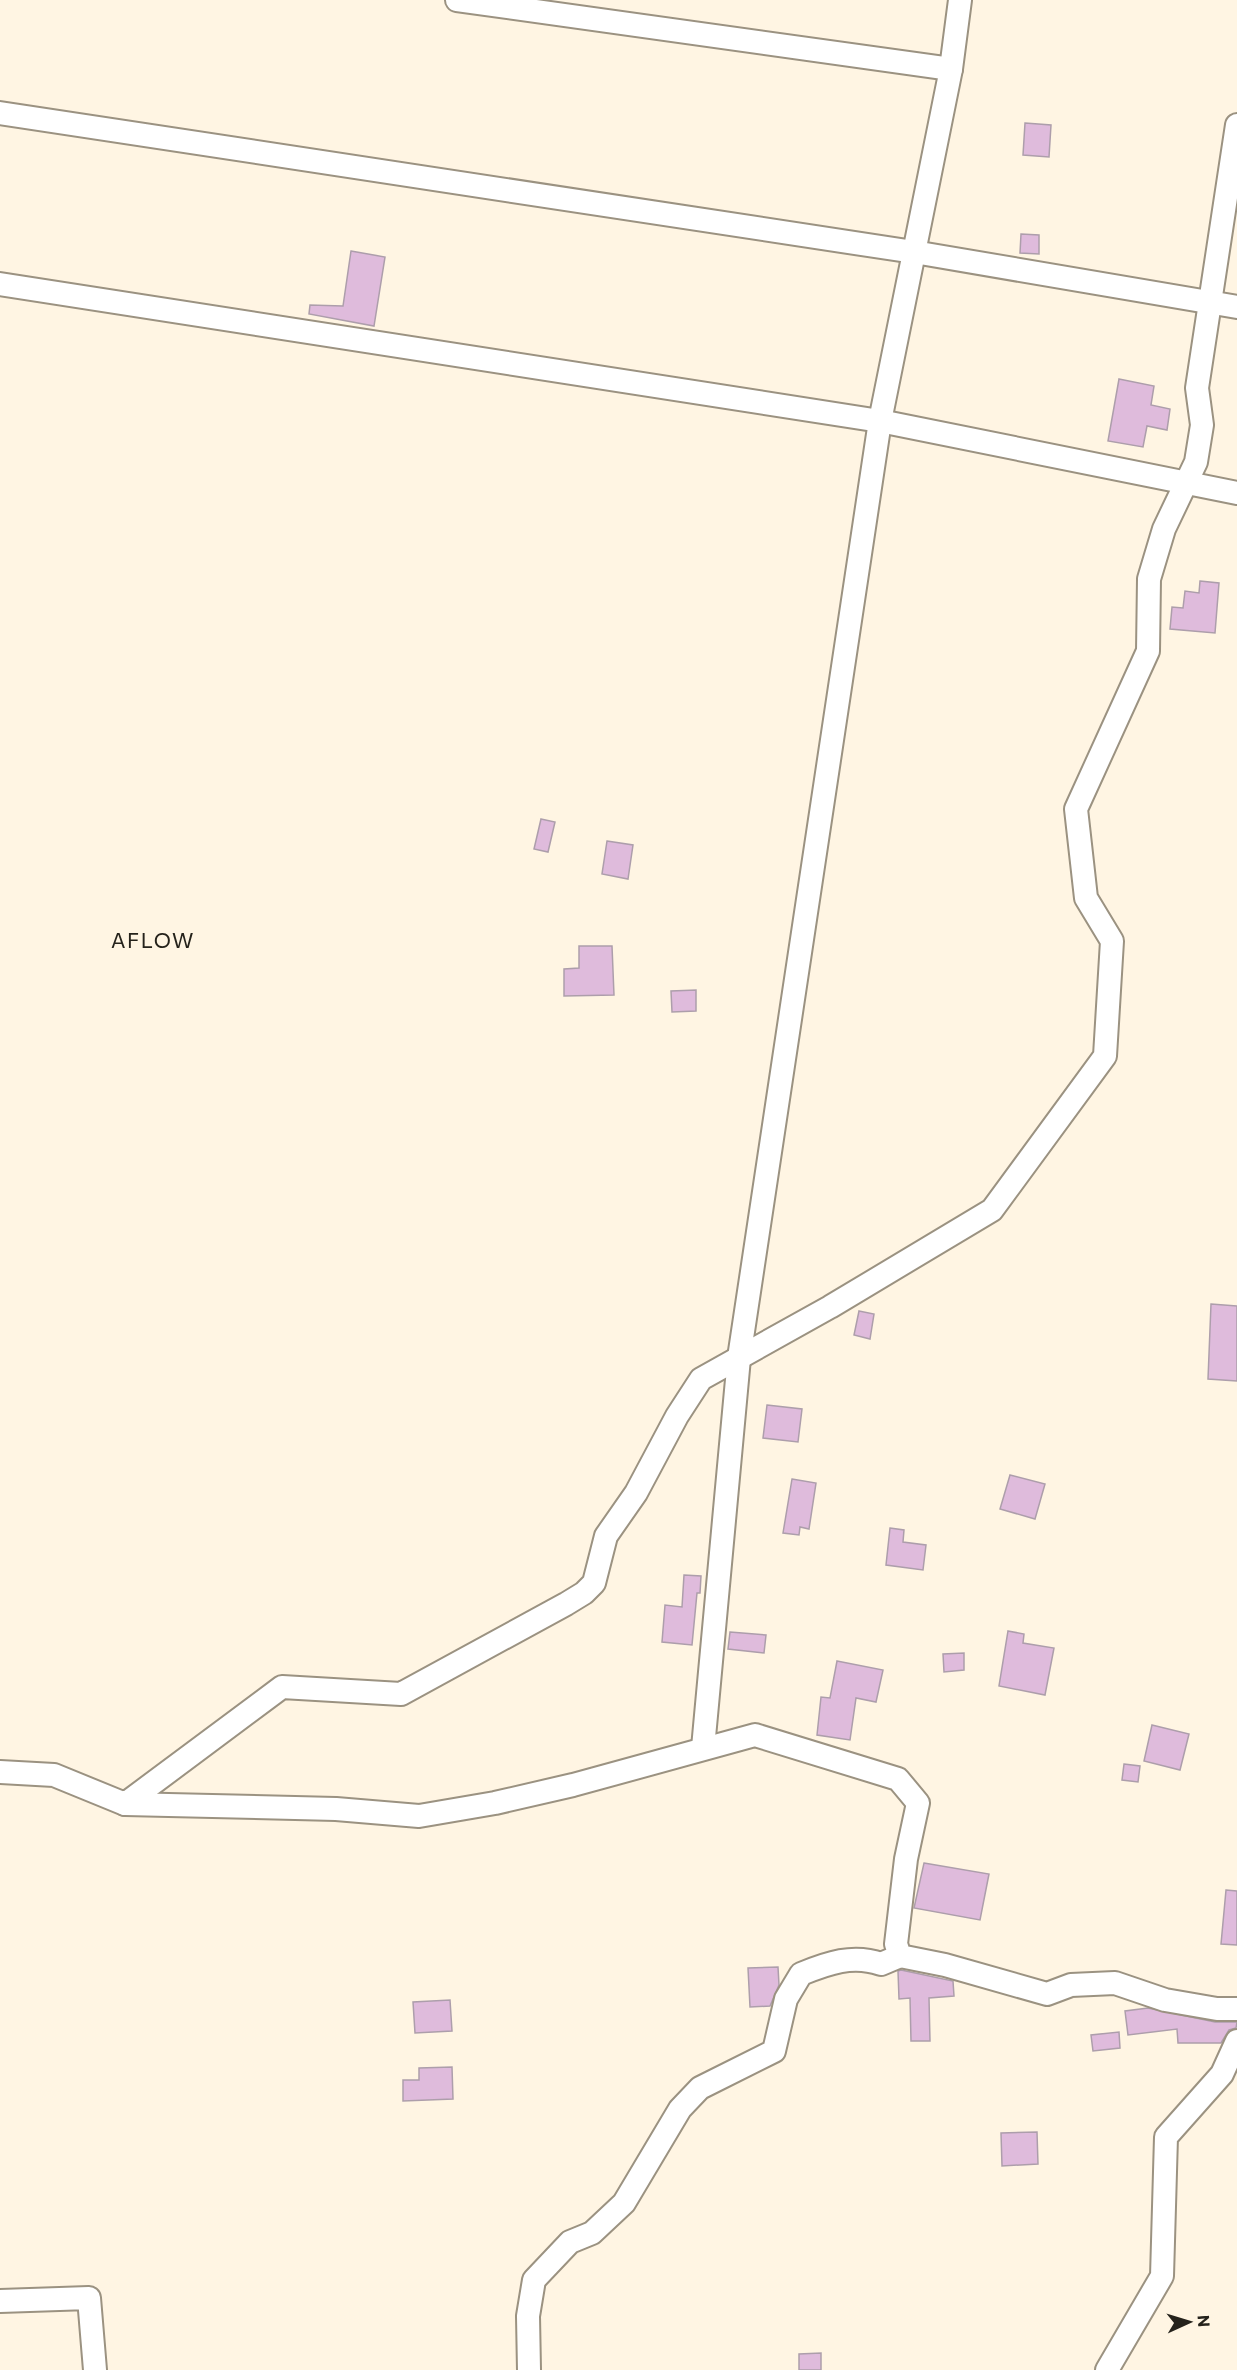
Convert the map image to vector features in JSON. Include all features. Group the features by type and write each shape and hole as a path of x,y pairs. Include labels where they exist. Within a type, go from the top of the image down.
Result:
{"street":[{"path":"458,0 951,69"},
{"path":"703,1748 739,1358 880,421 951,69 960,0"},
{"path":"0,113 914,252 1237,308"},
{"path":"125,1804 282,1687 401,1694 584,1593 594,1582 606,1536 636,1492 677,1416 701,1380 992,1210 1105,1056 1112,941 1086,898 1076,809 1148,651 1149,579 1164,529 1196,462 1203,425 1197,388 1237,125"},
{"path":"0,284 880,421 1237,493"},
{"path":"0,1772 54,1775 125,1804 336,1809 419,1816 495,1803 573,1785 755,1735 898,1779 918,1803 906,1860 896,1944 900,1956"},
{"path":"529,2370 528,2316 534,2280 570,2242 591,2233 624,2203 680,2109 700,2088 774,2051 786,1999 801,1974 838,1961 864,1958 881,1964 900,1956 945,1965 1047,1994 1071,1985 1115,1983 1165,2000 1217,2009 1237,2009"},
{"path":"1107,2370 1162,2276 1166,2137 1222,2074 1237,2041"},
{"path":"0,2301 89,2298 95,2370"}],"building":[{"path":"1025,123 1051,125 1049,157 1023,155"},
{"path":"1021,234 1039,235 1039,254 1020,253"},
{"path":"351,251 385,257 374,326 309,314 310,305 343,306"},
{"path":"1119,379 1154,386 1151,405 1170,409 1167,430 1147,426 1143,447 1108,441"},
{"path":"1200,581 1219,583 1215,633 1170,629 1172,607 1183,608 1185,591 1199,593"},
{"path":"541,819 555,822 548,852 534,849"},
{"path":"607,841 633,845 628,879 602,874"},
{"path":"579,946 612,946 614,995 564,996 564,969 579,968"},
{"path":"696,990 696,1011 672,1012 671,991"},
{"path":"1211,1304 1237,1306 1237,1381 1208,1379"},
{"path":"859,1311 874,1314 870,1339 854,1335"},
{"path":"767,1405 802,1409 798,1442 763,1438"},
{"path":"1010,1475 1045,1484 1035,1519 1000,1509"},
{"path":"792,1479 816,1483 809,1529 800,1527 799,1535 783,1533"},
{"path":"890,1528 904,1530 903,1542 926,1545 923,1570 886,1565"},
{"path":"684,1575 701,1576 692,1645 662,1642 665,1605 682,1607"},
{"path":"1008,1631 1024,1634 1023,1643 1054,1648 1045,1695 999,1686"},
{"path":"730,1632 766,1635 764,1653 728,1649"},
{"path":"964,1653 964,1670 944,1672 943,1654"},
{"path":"837,1661 883,1670 876,1702 856,1698 850,1740 817,1735 821,1697 830,1698"},
{"path":"1152,1725 1189,1734 1180,1770 1144,1761"},
{"path":"1124,1764 1140,1766 1138,1782 1122,1780"},
{"path":"924,1863 989,1874 980,1920 914,1908"},
{"path":"1226,1890 1237,1891 1237,1945 1221,1944"},
{"path":"778,1967 779,1985 770,2006 750,2007 748,1968"},
{"path":"898,1971 953,1981 954,1996 929,1998 930,2041 911,2041 910,1998 899,1999"},
{"path":"450,2000 452,2031 415,2033 413,2002"},
{"path":"1148,2008 1215,2022 1237,2022 1236,2028 1229,2030 1221,2043 1178,2043 1177,2029 1128,2035 1125,2011"},
{"path":"1119,2032 1120,2048 1093,2051 1091,2035"},
{"path":"452,2067 453,2099 403,2101 403,2080 419,2080 419,2068"},
{"path":"1037,2132 1038,2164 1002,2166 1001,2133"},
{"path":"821,2353 821,2370 799,2370 799,2354"}],"district":[{"name":"AFLOW","path":"153,941"}]}
